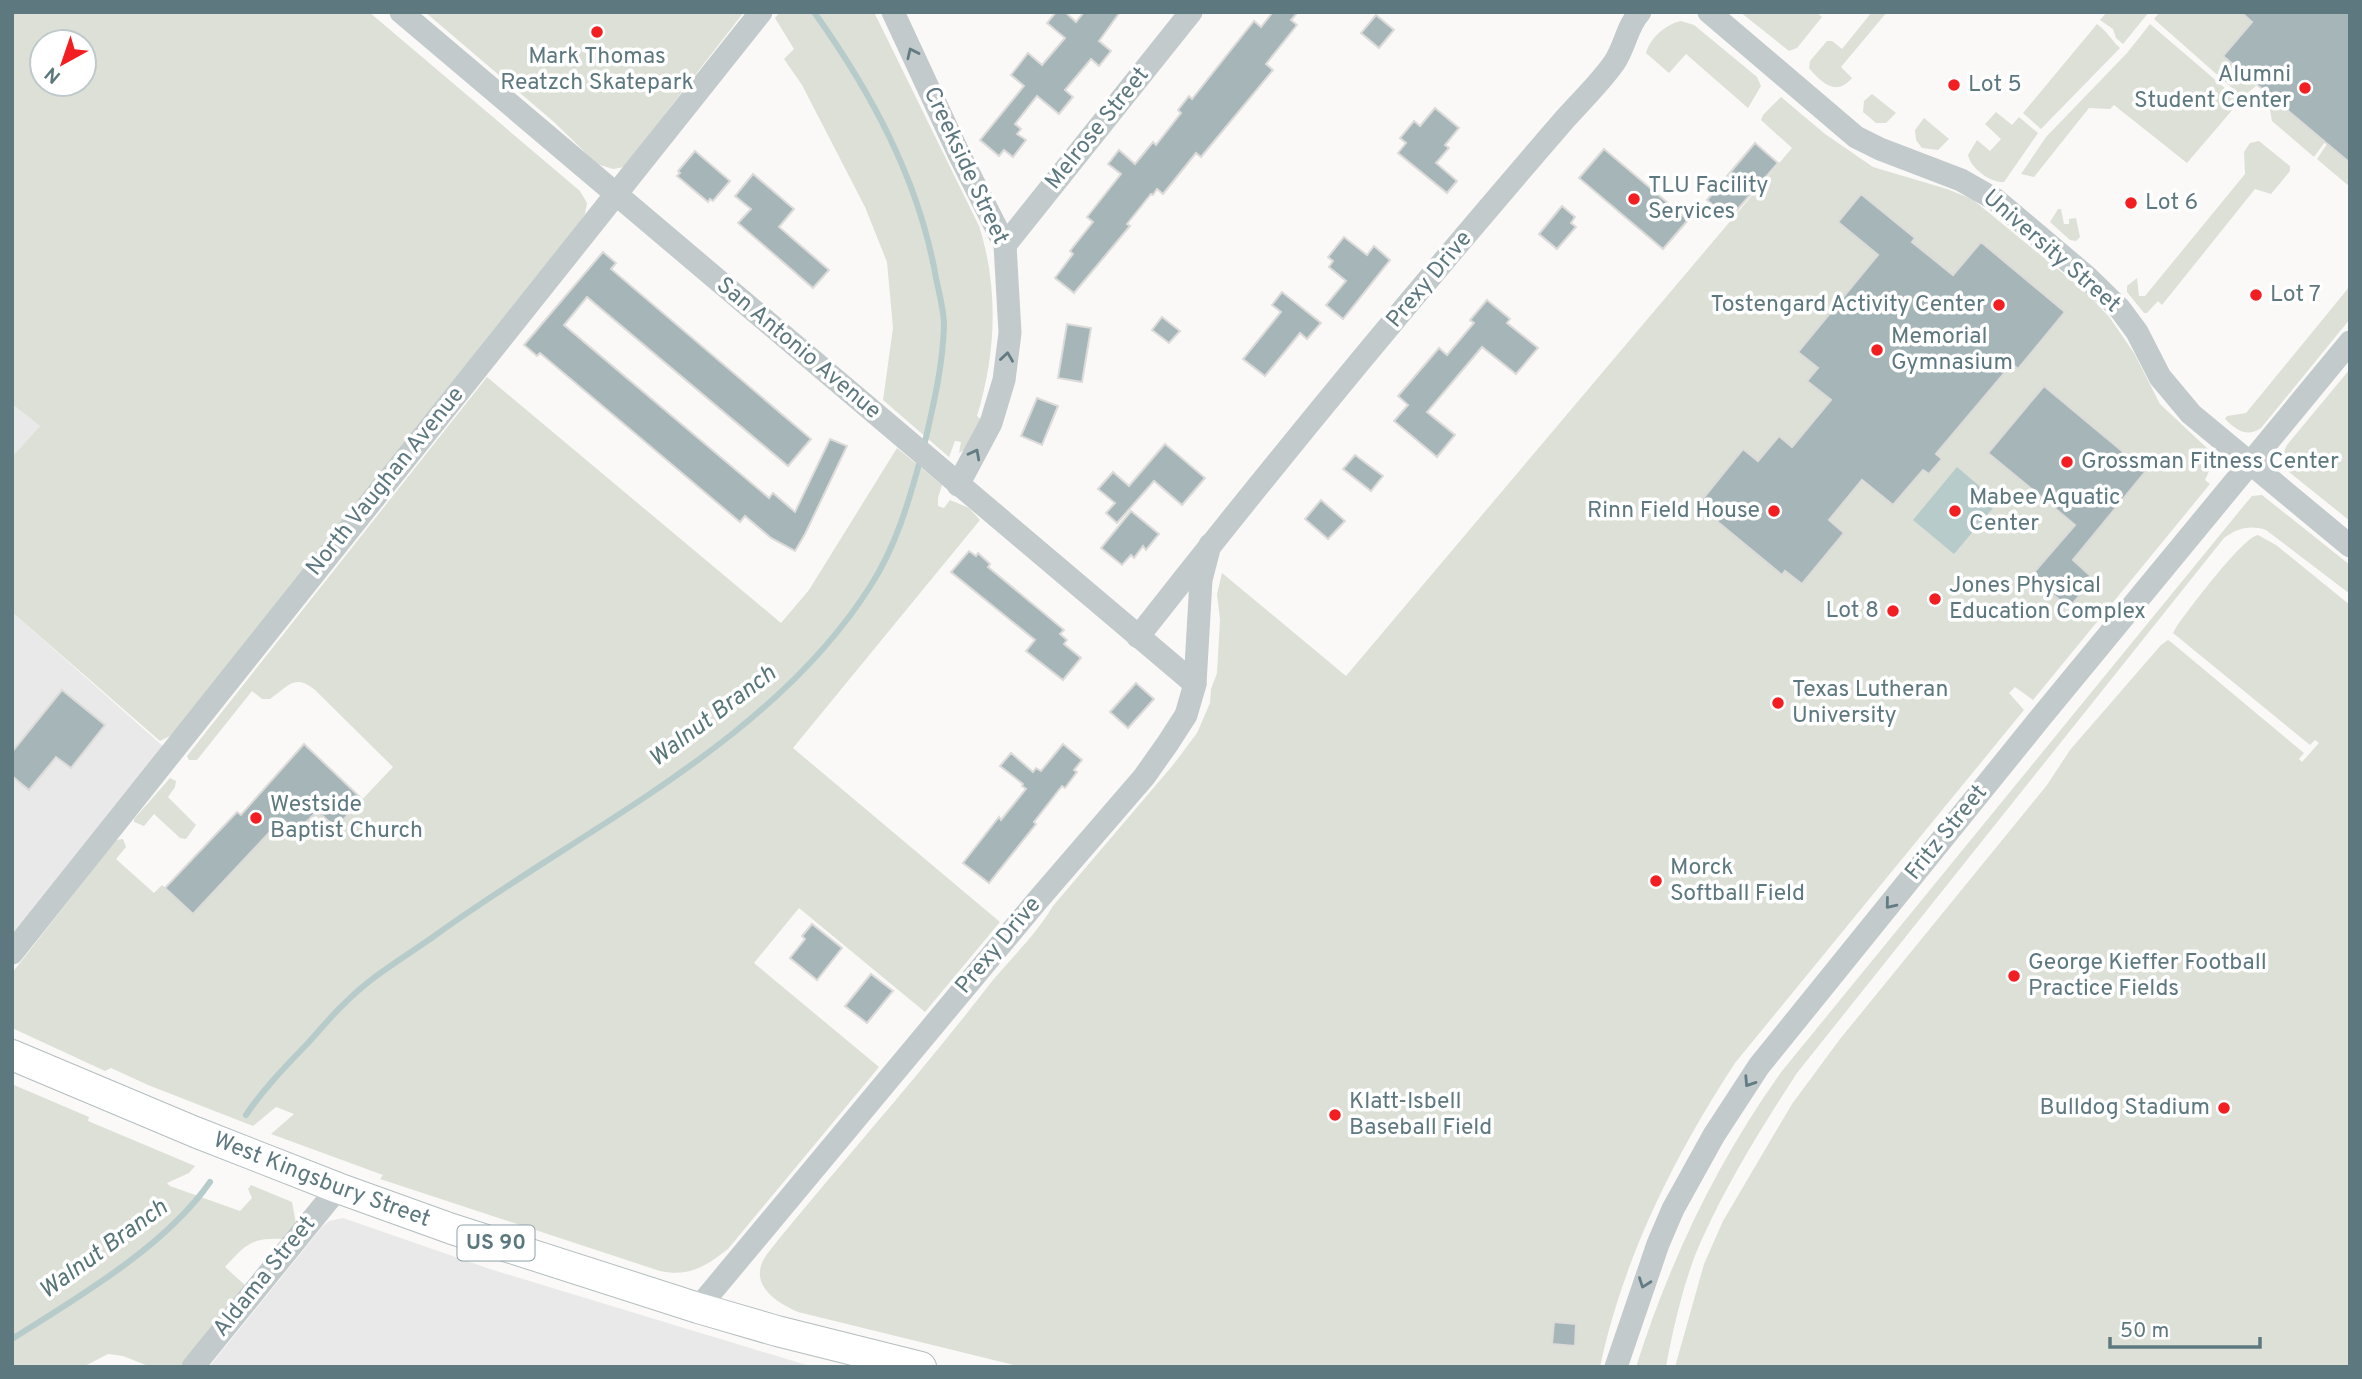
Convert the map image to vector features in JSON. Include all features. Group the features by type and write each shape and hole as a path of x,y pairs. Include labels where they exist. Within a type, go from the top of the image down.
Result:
{"main road":[{"name":"West Kingsbury Street","path":"12,1055 195,1132 338,1188 452,1228 698,1308 777,1331 922,1367"}],"street":[{"name":"San Antonio Avenue","path":"401,12 1195,684"},
{"name":"Creekside Street","path":"893,12 1005,245 1010,333 1004,380 991,423 958,485"},
{"name":"Melrose Street","path":"1005,245 1191,12"},
{"name":"University Street","path":"1709,12 1856,138 1961,180 1996,200 2077,268 2120,309 2137,332 2160,377 2207,430 2350,546"},
{"name":"North Vaughan Avenue","path":"12,953 758,16"},
{"name":"Prexy Drive","path":"1138,637 1210,545 1523,167 1613,63 1628,36 1631,16"},
{"name":"Fritz Street","path":"1616,1367 1629,1324 1668,1221 1693,1171 1759,1066 2041,717 2350,342"},
{"name":"Prexy Drive","path":"698,1308 1037,901 1144,777 1186,715 1195,684 1200,580 1210,545"},
{"name":"Aldama Street","path":"193,1367 338,1188"}],"shaded area":[{"path":"12,12 369,12 580,191 587,203 581,220 172,735 160,741 12,612 12,457 40,426 12,404"},
{"path":"425,12 744,12 624,167 613,169 597,164 554,122"},
{"path":"780,12 874,12 979,226 990,273 993,321 988,369 977,416 983,421 966,449 959,453 961,442 955,441 949,457 883,400 893,328 887,262 865,207 802,85 784,59 794,49 775,18"},
{"path":"1740,12 1816,12 1822,17 1797,48 1789,51"},
{"path":"1872,12 1887,12 1841,67 1852,78 1840,87 1824,83 1809,68 1810,61 1827,41 1832,41 1842,49"},
{"path":"2107,12 2149,12 2123,44 2116,38 2113,29 2100,20"},
{"path":"2160,12 2241,12 2252,22 2257,85 2244,96 2239,94 2154,19"},
{"path":"1681,21 1694,25 1757,77 1761,86 1748,108 1686,54 1669,73 1646,53 1659,32"},
{"path":"2097,24 2120,48 2041,129 2023,113"},
{"path":"2150,24 2240,101 2187,163 2114,105 2110,109 2089,108 2034,177 2021,174 2046,137 2127,53"},
{"path":"1872,94 1896,113 1886,123 1876,123 1863,112 1864,101"},
{"path":"1781,97 1825,134 1873,167 1972,199 2087,293 2110,318 2134,353 2160,404 2209,450 2205,455 2210,467 2205,480 2210,484 2033,700 2015,687 2009,693 2024,710 1735,1063 1672,1171 1637,1247 1622,1286 1600,1367 1022,1367 798,1312 776,1300 761,1280 762,1263 767,1254 1197,733 1210,703 1211,689 1217,673 1220,620 1217,594 1222,573 1346,676 1792,148 1761,120"},
{"path":"2273,98 2325,142 2314,157 2272,121 2270,110"},
{"path":"1996,112 2012,125 2019,117 2038,133 2004,182 1982,174 1968,155 1977,140 1990,151 2001,139 1985,124"},
{"path":"1924,118 1949,139 1938,150 1922,148 1916,140 1915,130"},
{"path":"2259,141 2290,166 2290,171 2271,194 2255,189 2162,305 2158,301 2144,313 2127,292 2127,286 2137,278 2139,296 2145,296 2245,174 2244,152 2250,143"},
{"path":"2327,144 2344,158 2350,152 2350,187 2317,159"},
{"path":"2058,209 2061,209 2064,224 2069,224 2069,219 2076,218 2080,237 2076,241 2070,240 2050,222"},
{"path":"2350,286 2350,319 2261,428 2246,432 2229,423 2225,419 2227,416 2246,413"},
{"path":"2350,369 2350,521 2289,472 2281,458 2287,445"},
{"path":"487,377 781,623 809,590 897,448 942,485 938,506 944,508 950,500 969,508 980,520 793,748 1000,922 925,1012 799,908 754,963 879,1067 728,1249 696,1269 680,1273 660,1271 380,1179 383,1175 271,1134 294,1114 276,1107 253,1126 111,1068 105,1071 12,1028 12,973 116,840 123,839 126,847 116,859 154,893 162,885 193,913 284,780 336,827 393,767 315,690 296,682 270,699 262,699 252,691 197,760 189,760 187,756"},
{"path":"12,404 40,426 12,457"},
{"name":"Mabee Aquatic Center","path":"1957,467 1998,502 1954,554 1913,520"},
{"path":"2262,495 2350,565 2350,594 2266,530 2244,528 2224,538 1797,1073 1747,1153 1703,1237 1681,1300 1666,1367 1636,1367 1664,1288 1697,1213 1758,1105 1782,1071 2246,503 2252,496"},
{"path":"2258,535 2276,545 2350,605 2350,1365 1675,1367 1704,1264 1723,1221 1792,1104 1840,1039 2047,785 2070,750 2161,645 2168,640 2171,642 2304,753 2299,759 2302,762 2319,743 2315,740 2310,745 2173,633 2229,560"},
{"path":"12,612 165,748 12,935"},
{"path":"170,778 176,781 168,797 196,825 186,839 180,838 154,814 144,826 134,822"},
{"path":"14,1085 89,1117 88,1121 195,1166 189,1173 167,1183 170,1186 240,1211 252,1198 248,1189 251,1185 292,1202 296,1224 284,1239 264,1239 250,1244 225,1267 246,1286 181,1367 151,1367 123,1356 108,1354 83,1367 12,1367"},
{"path":"343,1218 493,1270 813,1367 209,1367 322,1227 329,1221"}],"building":[{"path":"1056,12 1065,12 1076,22 1084,12 1120,12 1099,41 1111,51 1099,66 1091,59 1065,90 1073,97 1059,114 1037,96 1015,124 1021,129 1017,134 1026,140 1013,157 1004,150 999,156 980,140 1024,86 1011,75 1028,53 1042,65 1065,38 1047,23"},
{"path":"1273,12 1298,12 1291,20 1297,25 1266,64 1273,70 1201,157 1196,153 1163,194 1157,189 1151,194 1127,224 1130,226 1074,293 1055,278 1073,254 1070,251 1093,222 1087,217 1121,174 1108,164 1119,150 1135,164 1153,142 1156,145 1181,113 1178,110 1189,96 1192,99 1254,21 1261,27"},
{"name":"Alumni Student Center","path":"2241,12 2350,12 2350,163 2223,56 2252,22"},
{"path":"1376,15 1394,30 1379,48 1361,33"},
{"path":"1435,108 1459,128 1445,145 1449,148 1436,163 1457,181 1447,193 1398,153 1406,143 1400,138 1414,121 1420,126"},
{"path":"1755,143 1778,163 1729,219 1707,200"},
{"name":"TLU Facility Services","path":"1604,149 1688,220 1663,249 1579,178"},
{"path":"695,151 730,181 713,201 710,199 708,202 677,176 680,173 678,171"},
{"path":"753,174 794,209 779,227 829,270 813,288 738,223 751,209 735,196"},
{"path":"1861,194 1915,238 1912,242 1953,275 1981,242 2065,312 2018,369 2012,364 1936,454 1942,459 1929,474 1923,470 1893,505 1862,480 1829,520 1844,533 1802,584 1785,571 1782,575 1713,518 1716,514 1701,501 1743,449 1758,461 1779,436 1792,447 1831,400 1807,381 1818,368 1798,352 1878,255 1838,222"},
{"path":"1562,206 1575,217 1571,223 1576,227 1557,249 1539,234"},
{"path":"1344,237 1367,255 1374,246 1390,260 1343,319 1326,305 1346,281 1329,267 1333,261 1328,257"},
{"path":"603,252 616,263 611,269 811,439 788,466 587,297 564,325 769,498 773,493 795,512 830,439 847,446 795,551 771,538 745,516 740,522 540,353 537,356 524,345"},
{"path":"1282,292 1321,323 1307,339 1300,333 1265,376 1243,359 1281,312 1272,305"},
{"path":"1487,300 1510,319 1507,323 1538,348 1516,374 1482,347 1427,412 1455,435 1437,457 1394,421 1408,405 1398,396 1439,348 1447,355 1474,323 1470,320"},
{"path":"1162,317 1180,331 1169,343 1152,330"},
{"path":"1067,324 1091,328 1082,382 1058,378"},
{"name":"Grossman Fitness Center","path":"2044,386 2146,471 2073,560 2094,579 2069,608 2031,576 2075,525 1988,453"},
{"path":"1037,398 1058,406 1042,445 1021,436"},
{"path":"1165,444 1205,478 1182,505 1154,481 1117,523 1106,513 1115,503 1098,489 1113,472 1129,486"},
{"path":"1355,455 1383,476 1371,491 1343,469"},
{"path":"1321,500 1345,521 1328,539 1305,519"},
{"path":"1131,511 1159,534 1146,550 1143,546 1134,558 1131,555 1122,565 1101,548"},
{"path":"969,551 976,556 978,553 990,564 988,567 1064,630 1060,634 1067,640 1064,644 1081,658 1063,680 1026,651 1035,640 951,572"},
{"path":"1136,683 1154,699 1128,728 1110,712"},
{"path":"62,690 105,725 71,768 56,757 29,790 12,776 12,752"},
{"path":"304,744 362,799 336,828 317,811 297,832 282,819 193,914 165,888 237,812 241,815"},
{"path":"1063,744 1082,760 1074,770 1077,772 1065,788 1062,786 989,883 963,863 999,817 1001,820 1026,789 1000,766 1011,753 1033,772 1036,768 1041,771"},
{"path":"812,924 842,948 817,980 790,958 805,939 802,936"},
{"path":"871,974 893,991 867,1023 845,1006"},
{"path":"1554,1322 1576,1324 1575,1346 1552,1344"}],"waterway":[{"name":"Walnut Branch","path":"814,12 855,74 890,138 918,206 928,242 944,325 940,371 924,446"},
{"name":"Walnut Branch","path":"246,1115 283,1069 365,985 490,897 670,780 728,737 782,691 830,641 880,570 895,539 921,457"},
{"name":"Walnut Branch","path":"12,1339 92,1288 145,1249 170,1228 210,1182"}],"place":[{"name":"Mark Thomas Reatzch Skatepark","path":"597,32"},
{"name":"Lot 5","path":"1954,85"},
{"name":"Alumni Student Center","path":"2305,88"},
{"name":"TLU Facility Services","path":"1634,199"},
{"name":"Lot 6","path":"2131,203"},
{"name":"Lot 7","path":"2256,295"},
{"name":"Tostengard Activity Center","path":"1999,305"},
{"name":"Memorial Gymnasium","path":"1877,350"},
{"name":"Grossman Fitness Center","path":"2067,462"},
{"name":"Rinn Field House","path":"1774,511"},
{"name":"Mabee Aquatic Center","path":"1955,511"},
{"name":"Jones Physical Education Complex","path":"1935,599"},
{"name":"Lot 8","path":"1893,611"},
{"name":"Texas Lutheran University","path":"1778,703"},
{"name":"Westside Baptist Church","path":"256,818"},
{"name":"Morck Softball Field","path":"1656,881"},
{"name":"George Kieffer Football Practice Fields","path":"2014,976"},
{"name":"Bulldog Stadium","path":"2224,1108"},
{"name":"Klatt-Isbell Baseball Field","path":"1335,1115"}]}
